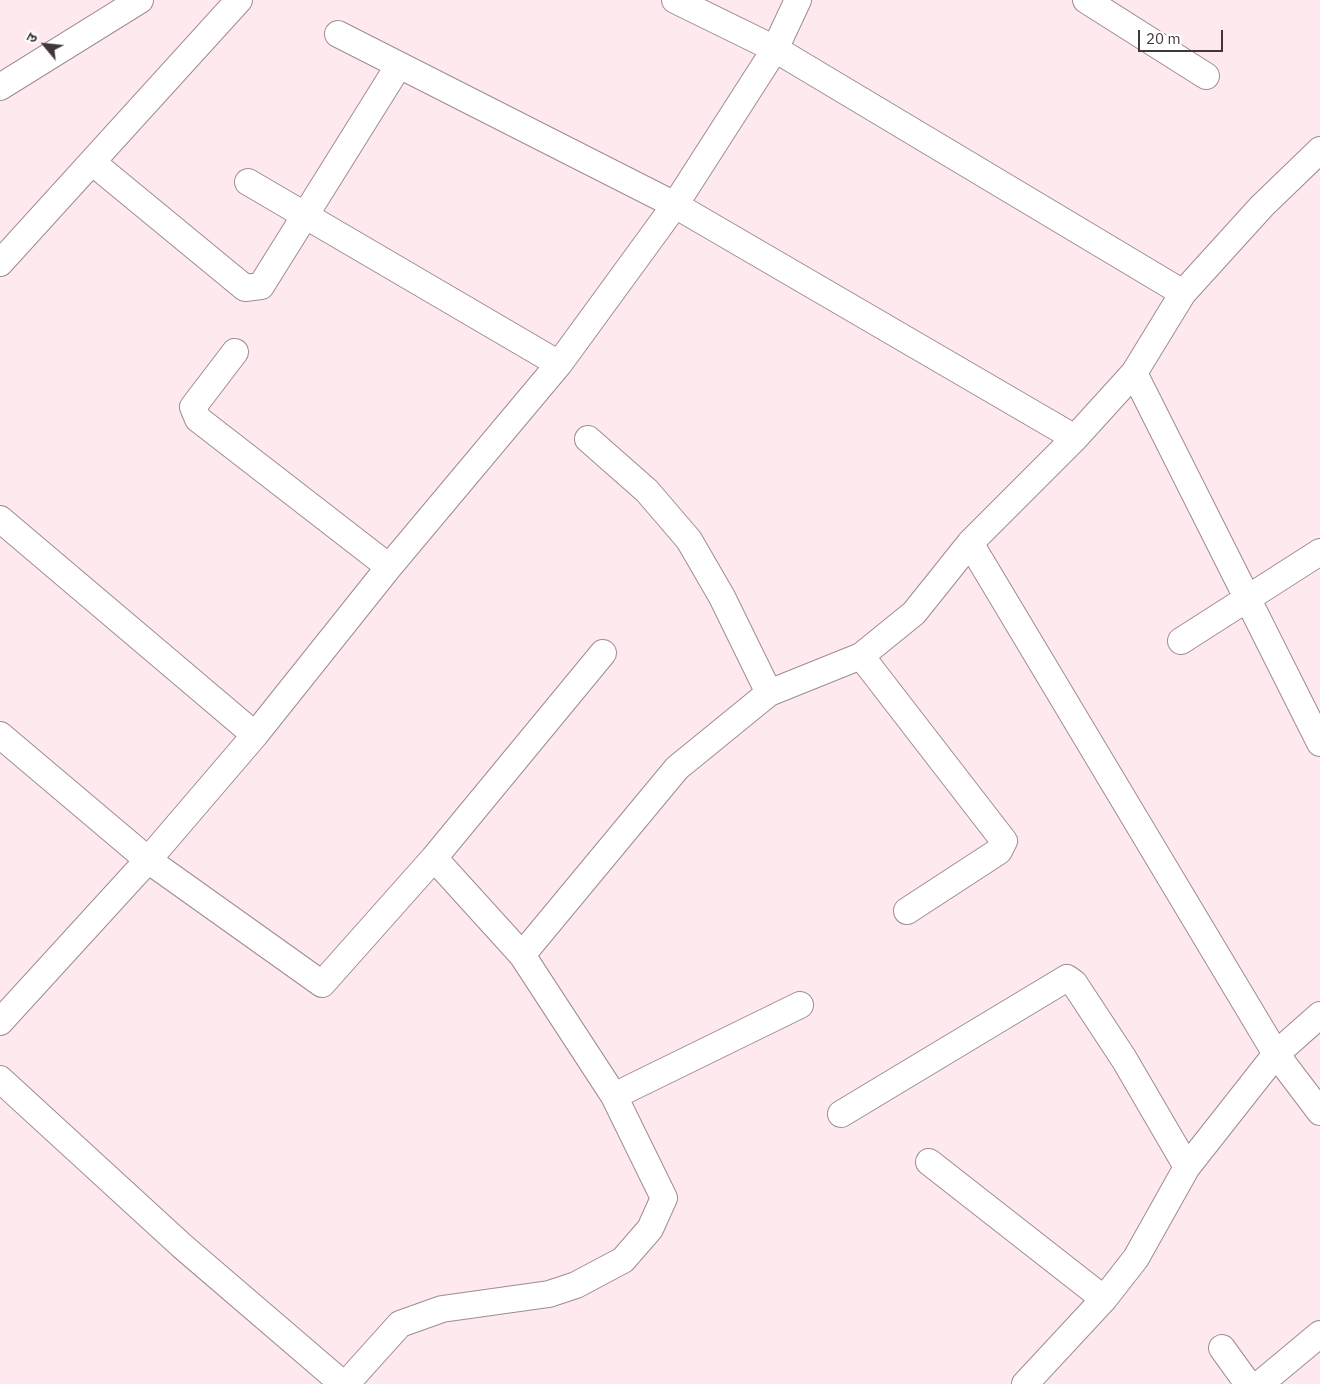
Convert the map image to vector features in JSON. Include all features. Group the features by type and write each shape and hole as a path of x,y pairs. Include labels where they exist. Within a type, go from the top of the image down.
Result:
{"street":[{"path":"0,87 140,0"},
{"path":"0,263 239,0"},
{"path":"675,0 775,48 1183,293"},
{"path":"0,1022 148,860 254,735 389,567 559,364 675,205 775,48 798,0"},
{"path":"1086,0 1206,76"},
{"path":"338,34 675,205 1074,438"},
{"path":"92,162 245,288 261,286 399,65"},
{"path":"522,955 677,768 770,693 862,656 914,613 970,544 1074,438 1134,373 1183,293 1262,206 1320,150"},
{"path":"248,182 559,364"},
{"path":"235,352 193,407 198,419 389,567"},
{"path":"1134,373 1320,743"},
{"path":"588,439 647,491 689,540 722,597 770,693"},
{"path":"0,519 254,735"},
{"path":"970,544 1276,1054 1320,1112"},
{"path":"1181,641 1320,552"},
{"path":"0,735 148,860 322,984 434,858 603,654"},
{"path":"862,656 1004,841 999,851 906,911"},
{"path":"0,1079 182,1245 344,1384 400,1324 442,1309 549,1294 576,1285 623,1260 650,1229 664,1198 614,1096 522,955 434,858"},
{"path":"841,1114 1067,978 1074,983 1124,1059 1187,1167"},
{"path":"614,1096 800,1005"},
{"path":"1025,1384 1104,1299 1136,1258 1187,1167 1276,1054 1320,1015"},
{"path":"929,1162 1104,1299"},
{"path":"1260,1384 1320,1334"},
{"path":"1222,1348 1248,1384"}]}
